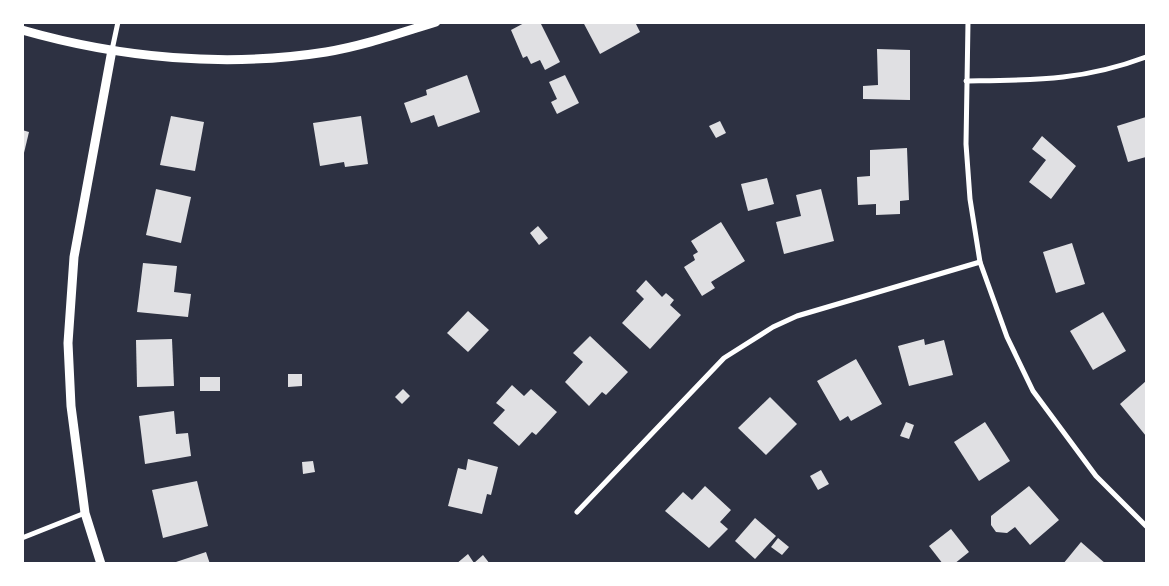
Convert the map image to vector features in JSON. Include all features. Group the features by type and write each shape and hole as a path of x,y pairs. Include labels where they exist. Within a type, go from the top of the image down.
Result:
{"street":[{"path":"101,564 85,513 71,406 68,343 74,257 118,22"},
{"path":"22,30 63,42 161,58 214,59 280,57 327,52 436,22"},
{"path":"968,22 966,144 970,199 980,262 1007,336 1033,391 1096,476 1146,526"},
{"path":"966,81 1039,80 1077,77 1146,57"},
{"path":"578,512 724,358 750,341 797,316 980,262"},
{"path":"22,538 85,513"}],"building":[{"path":"526,22 540,22 560,62 545,70 540,60 531,64 527,56 523,58 511,30"},
{"path":"583,22 635,22 640,32 600,54"},
{"path":"877,49 910,50 910,100 863,99 863,86 878,85"},
{"path":"467,75 480,112 438,127 434,115 411,123 404,103 427,95 426,90"},
{"path":"565,75 579,103 557,114 551,102 557,99 549,82"},
{"path":"171,116 204,122 195,171 160,165"},
{"path":"361,116 368,164 345,167 344,162 320,166 313,123"},
{"path":"1146,117 1146,157 1128,162 1117,126"},
{"path":"720,121 726,133 716,138 709,126"},
{"path":"22,130 29,132 23,157 22,157"},
{"path":"1042,136 1076,166 1051,199 1029,182 1046,160 1032,149"},
{"path":"907,148 909,200 900,201 900,214 876,215 876,204 858,205 857,177 870,176 870,150"},
{"path":"767,178 774,204 748,211 741,184"},
{"path":"156,189 191,197 181,243 146,235"},
{"path":"821,189 834,241 784,254 776,222 801,216 796,195"},
{"path":"721,222 745,261 711,282 715,288 702,296 684,267 695,260 693,255 698,252 691,241"},
{"path":"538,226 548,238 539,245 530,233"},
{"path":"1072,243 1085,284 1056,293 1043,252"},
{"path":"143,263 177,266 174,292 191,294 188,317 137,312"},
{"path":"646,280 662,297 666,293 674,300 670,305 681,315 650,349 622,323 644,299 636,291"},
{"path":"468,311 489,330 468,352 447,333"},
{"path":"1103,312 1126,351 1093,370 1070,331"},
{"path":"590,336 628,372 606,395 602,392 589,406 565,382 583,362 573,353"},
{"path":"172,339 174,386 137,387 136,340"},
{"path":"924,339 925,345 944,340 953,375 909,386 898,346"},
{"path":"856,359 882,404 851,421 848,416 840,421 817,381"},
{"path":"288,374 302,374 302,386 288,387"},
{"path":"200,377 220,377 220,391 200,391"},
{"path":"1146,381 1146,436 1120,404"},
{"path":"512,385 524,396 531,389 557,412 536,435 532,432 519,446 493,423 505,410 496,403"},
{"path":"403,389 410,396 402,404 395,397"},
{"path":"770,397 797,424 766,455 738,428"},
{"path":"174,411 176,434 188,433 191,456 145,464 139,416"},
{"path":"906,422 914,425 909,439 900,436"},
{"path":"985,422 1010,461 979,481 954,442"},
{"path":"468,459 498,467 491,495 487,494 482,514 448,506 458,468 466,470"},
{"path":"313,461 315,472 303,474 302,462"},
{"path":"821,470 829,484 818,490 810,476"},
{"path":"197,481 208,526 163,538 152,490"},
{"path":"705,486 731,510 720,522 728,529 709,548 665,511 683,492 692,500"},
{"path":"1029,486 1059,520 1030,545 1015,527 1007,533 996,532 991,525 991,516"},
{"path":"755,518 776,536 755,559 735,541"},
{"path":"951,529 969,552 954,564 943,564 929,546"},
{"path":"778,538 789,547 782,555 771,547"},
{"path":"1081,542 1106,564 1063,564"},
{"path":"206,552 210,564 173,564 173,563"},
{"path":"468,554 474,563 483,555 490,564 456,564"}]}
